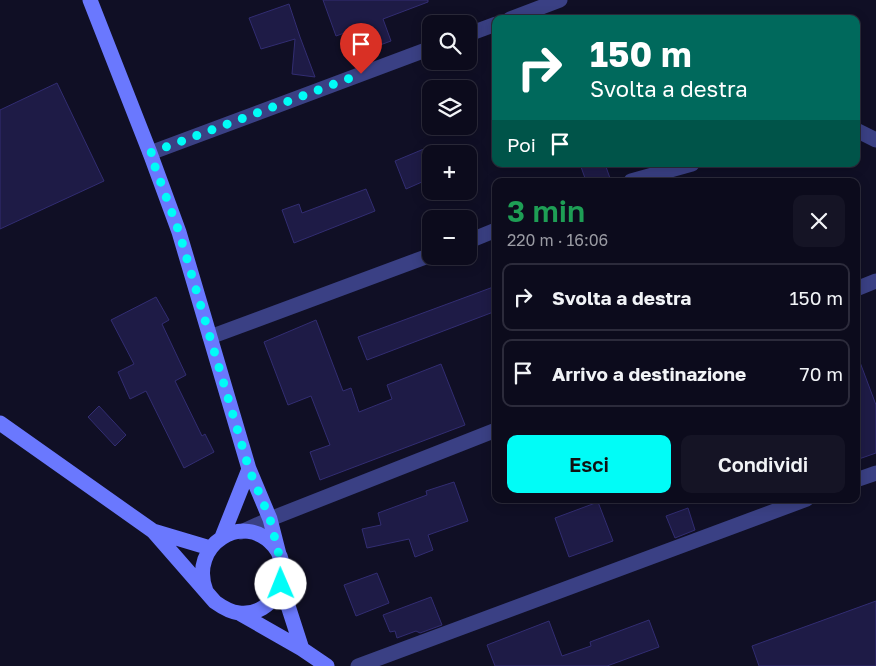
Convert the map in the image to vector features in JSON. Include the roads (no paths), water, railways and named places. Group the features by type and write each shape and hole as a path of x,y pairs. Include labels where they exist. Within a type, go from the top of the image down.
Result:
{"main road":[{"path":"90,0 179,232 249,469 270,519 280,558 283,571 281,584 275,597 265,606 253,612 239,613"},
{"path":"0,423 152,531 214,602 226,610 239,613 302,649 327,666"},
{"path":"206,591 202,576 203,561 216,542 249,469"},
{"path":"152,531 216,542 236,532 250,532 263,538 273,546 280,558"},
{"path":"281,584 302,649"}],"street":[{"path":"521,15 560,0"},
{"path":"477,31 492,25"},
{"path":"150,153 422,51"},
{"path":"860,132 876,140"},
{"path":"642,178 681,167"},
{"path":"477,237 492,231"},
{"path":"210,337 422,257"},
{"path":"860,287 876,281"},
{"path":"242,532 270,519 492,432"},
{"path":"860,479 876,473"},
{"path":"358,666 796,503"}]}
